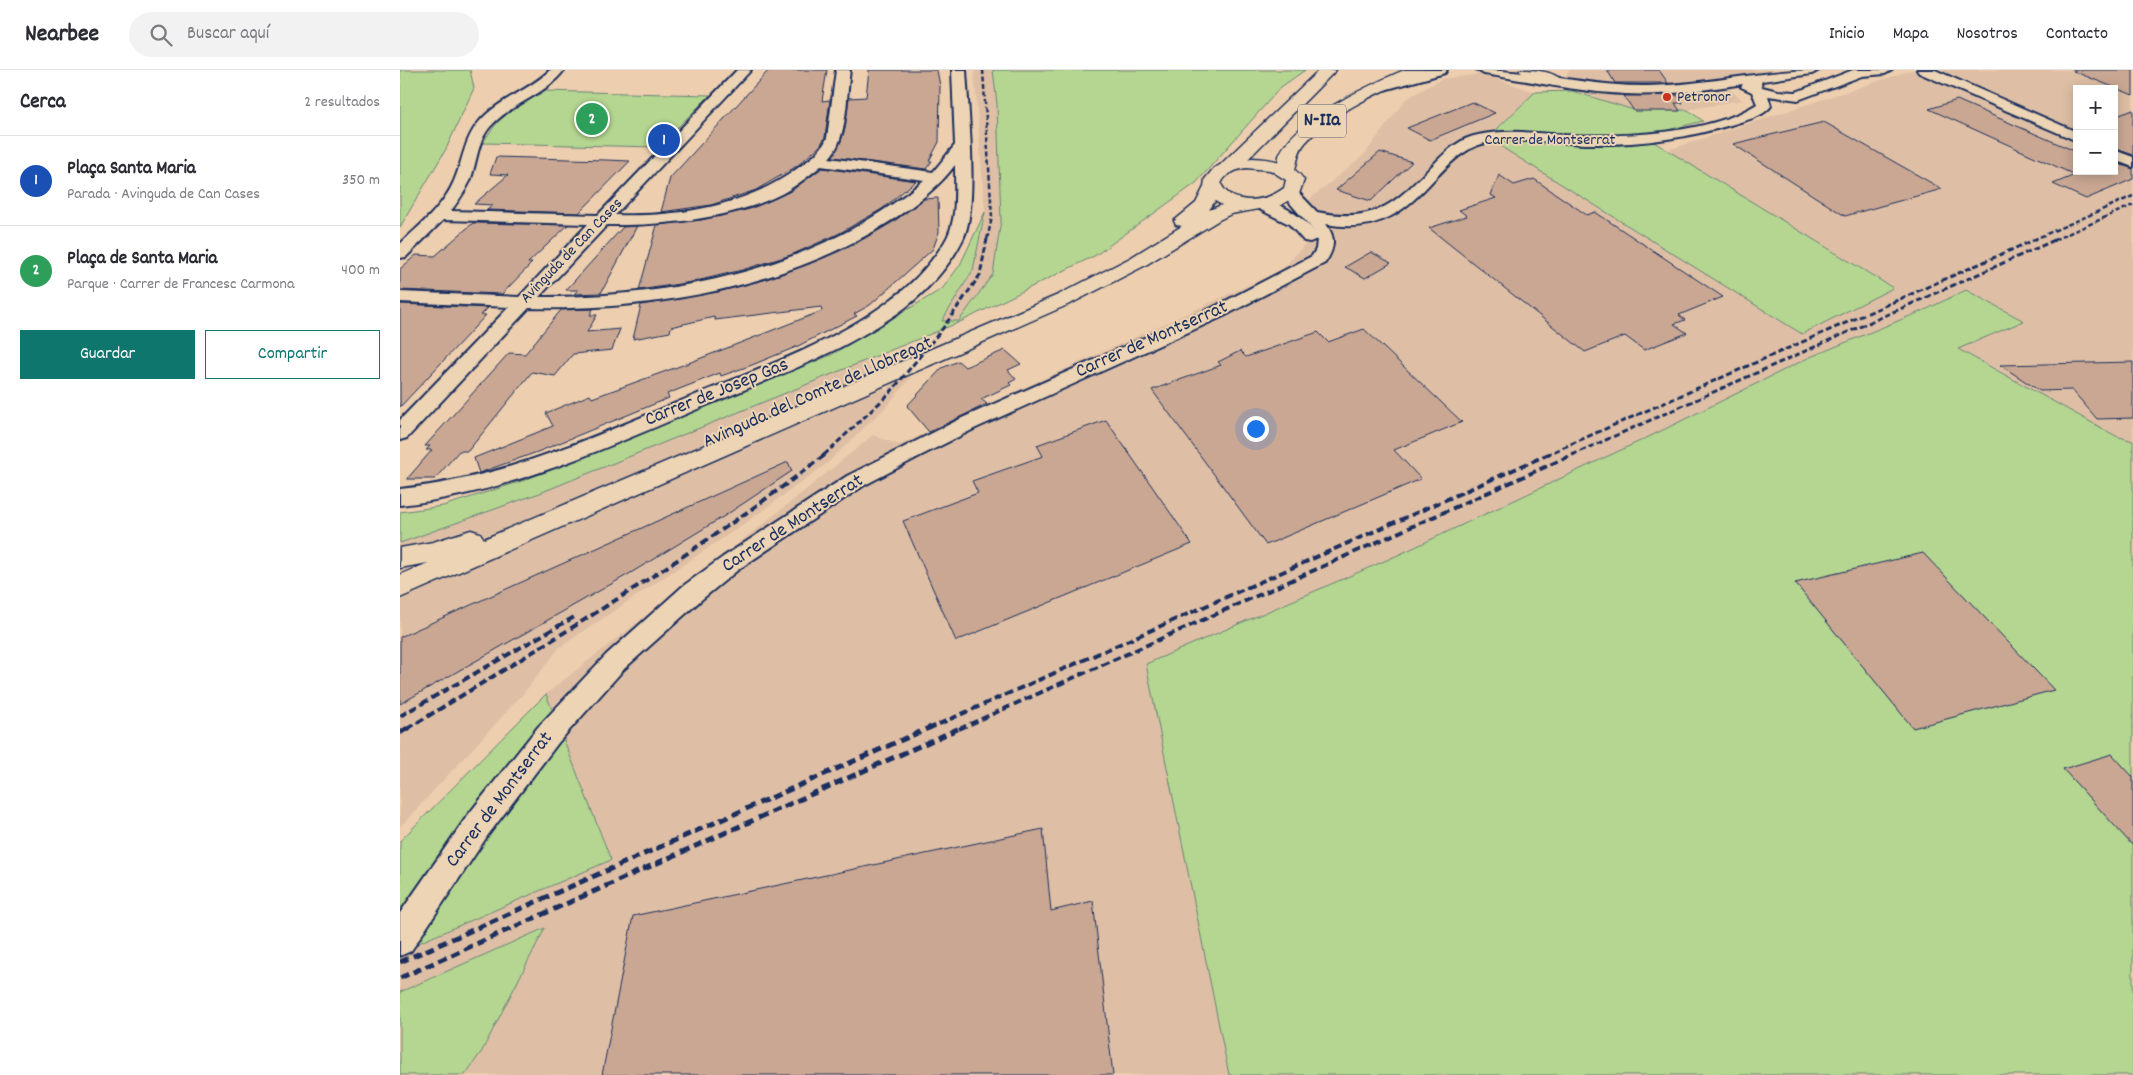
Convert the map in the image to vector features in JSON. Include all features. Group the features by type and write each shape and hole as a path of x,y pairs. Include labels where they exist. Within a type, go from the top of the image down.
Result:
{"main road":[{"name":"N-IIa","path":"1286,171 1286,158 1300,140 1328,116 1377,88 1417,70"},
{"path":"1527,70 1554,81"},
{"name":"N-IIa","path":"1213,188 1214,177 1255,145 1325,73"},
{"path":"400,587 977,338 1102,280 1225,210 1283,199 1295,185 1294,180 1286,171 1258,163 1227,168"},
{"path":"1213,188 1222,197 1255,205"},
{"name":"Avinguda del Comte de Llobregat","path":"400,558 434,552 493,533 1020,307 1070,284 1169,230 1203,206 1213,188"}],"street":[{"path":"400,253 437,215 462,181 472,148 483,127 507,106 538,87 557,70"},
{"name":"Avinguda de Can Cases","path":"400,433 744,70"},
{"path":"437,215 644,221 676,218 738,204 784,186 818,162 830,148 834,138 843,70"},
{"name":"Carrer de Josep Gas","path":"400,497 452,490 519,472 777,368 842,339 905,299 928,274 956,236 962,208 959,70"},
{"path":"1377,88 1440,70"},
{"path":"1484,70 1626,90 1757,83 1812,70"},
{"path":"1924,70 2073,136"},
{"path":"1757,83 1778,95 1798,96 1860,72 1899,72 1958,86"},
{"name":"Carrer de Montserrat","path":"1311,216 1337,222 1356,223 1370,220 1391,211 1413,194 1457,151 1469,142 1479,139 1510,137 1632,140 1677,136 1757,112 1764,106 1764,102 1757,83"},
{"path":"914,198 937,177 961,147"},
{"path":"2118,156 2133,162"},
{"path":"818,162 937,177"},
{"path":"400,297 575,302 616,300 688,290 750,276 809,257 880,221 930,189 941,187 962,193"},
{"name":"Carrer de Montserrat","path":"404,934 478,825 548,735 622,656 685,599 731,563 855,481 969,423 1218,312 1319,258 1325,251 1327,239 1319,224 1290,193"},
{"path":"1255,205 1294,219 1304,228 1312,240 1312,248 1307,264"}],"shaded area":[{"path":"974,70 993,70 997,104 1001,220 993,274 959,321 941,321 973,270 985,212"},
{"path":"1569,70 1783,70 1667,84 1627,85 1565,78"},
{"path":"1912,70 2133,70 2133,441 2116,436 1957,348 2023,321 1966,290 1927,309 1808,358 1657,433 1396,556 1147,664 1229,1075 465,1075 482,1051 544,928 400,992 400,951 611,860 546,694 873,435 899,445 1282,270 1314,234 1305,203 1364,155 1405,100 1441,79 1482,74 1535,92 1497,129 1802,334 1893,287 1665,151"},
{"name":"Petronor","path":"1729,88 1742,100 1686,110 1654,111 1634,110 1613,105 1579,89 1676,92"},
{"path":"864,360 886,391 897,378 911,377 887,406 825,465 744,524 560,647 523,694 400,827 400,543 540,493"}],"green space":[{"path":"400,70 470,70 474,88 446,149 400,227"},
{"path":"993,70 1305,70 1281,87 1196,183 1096,255 960,322 540,493 400,543 400,512 443,506 522,481 831,355 942,289 960,265 985,212 973,270 942,321 959,321 993,274 1001,220 997,104"},
{"path":"542,91 710,95 658,147 483,143 502,118"},
{"path":"1572,91 1634,110 1688,110 1703,121 1644,136 1893,288 1802,334 1503,148 1497,129 1535,92"},
{"path":"1966,290 2024,321 1958,349 2116,436 2133,441 2133,1075 1229,1075 1146,664 1396,556 1657,433 1808,358 1927,309"},
{"path":"546,694 611,860 400,951 400,841"},
{"path":"545,928 482,1051 465,1075 400,1075 400,992"}],"building":[{"path":"769,70 827,70 822,101 830,100 825,137 820,146 797,166 756,190 711,205 661,212 670,178"},
{"path":"869,70 937,70 940,86 939,142 929,161 932,161 926,169 832,157 845,129 849,98 866,97"},
{"path":"1607,70 1659,70 1668,83 1615,83"},
{"path":"2133,70 2133,95 2118,89 2118,85 2108,85 2073,71"},
{"path":"1677,95 1683,103 1675,103 1680,111 1634,111 1624,96"},
{"path":"1957,100 2073,150 2073,174 1929,109"},
{"path":"1472,102 1495,113 1430,140 1407,128"},
{"path":"2133,110 2133,155 2118,149 2118,116"},
{"path":"1824,122 1942,189 1845,216 1733,144"},
{"path":"1380,152 1412,162 1371,201 1336,190"},
{"path":"496,157 630,161 579,213 487,210 493,205 474,204 508,175 490,174"},
{"path":"2118,163 2133,169 2133,179 2086,199 2053,184 2075,175 2118,175"},
{"path":"822,168 916,181 882,209 838,234 791,255 742,270 692,282 639,290 657,225 701,220 750,209 791,191"},
{"path":"1499,175 1514,185 1534,179 1587,215 1595,212 1723,297 1679,315 1685,320 1674,324 1687,333 1644,350 1625,336 1585,352 1429,228 1467,216 1459,210 1496,198 1491,195"},
{"path":"938,198 939,232 933,249 870,305 854,314 857,316 796,347 752,365 721,376 720,373 667,394 669,398 540,451 479,473 474,458 553,426 546,413 590,395 592,398 691,362 822,311 821,307 715,320 714,317 671,327 670,332 633,339 641,305 718,292 764,280 809,264 853,245 893,222 924,199"},
{"path":"473,223 568,225 528,263 532,263 502,294 400,290 400,269 416,255 435,256"},
{"path":"637,226 601,293 574,294 578,290 566,290 623,227"},
{"path":"1371,252 1391,263 1365,278 1345,267"},
{"path":"400,304 488,308 481,315 486,315 400,407"},
{"path":"593,309 590,315 597,315 587,332 620,329 612,350 573,354 555,376 532,372 468,451 459,451 435,479 407,479 432,450 426,450 430,446 425,446 509,353 525,354 561,310"},
{"path":"1364,329 1462,422 1394,450 1421,479 1266,545 1152,390 1221,365 1218,362 1240,351 1246,357 1318,332 1328,342"},
{"path":"1005,350 1021,364 1008,370 1016,379 1009,383 1011,385 981,399 987,404 929,432 907,406 942,368 958,361 965,367"},
{"path":"2133,362 2133,418 2097,419 2072,390 2040,391 2000,365"},
{"path":"1106,420 1192,544 956,641 903,521 978,493 972,481 1043,456 1037,445"},
{"path":"788,462 792,471 726,515 629,574 400,704 400,637"},
{"path":"1923,553 2054,690 1913,728 1795,583"},
{"path":"2112,754 2133,777 2133,846 2063,769"},
{"path":"1043,829 1051,911 1093,901 1113,1075 602,1075 633,916"}],"railway":[{"path":"983,70 992,217 987,240"},
{"path":"2033,240 2133,196"},
{"path":"2054,240 2133,205"},
{"path":"824,455 890,393 943,328 980,275 987,239"},
{"path":"1546,455 2036,239"},
{"path":"1572,455 2057,239"},
{"path":"407,729 567,631 673,563 776,492 826,454"},
{"path":"928,729 1549,454"},
{"path":"959,729 1574,454"},
{"path":"400,716 576,616"},
{"path":"400,733 409,727"},
{"path":"400,962 931,727"},
{"path":"400,978 962,727"}],"place":[{"name":"Petronor","path":"1667,97"},
{"name":"Plaça de Santa Maria","path":"592,119"},
{"name":"Plaça Santa Maria","path":"664,140"}]}
